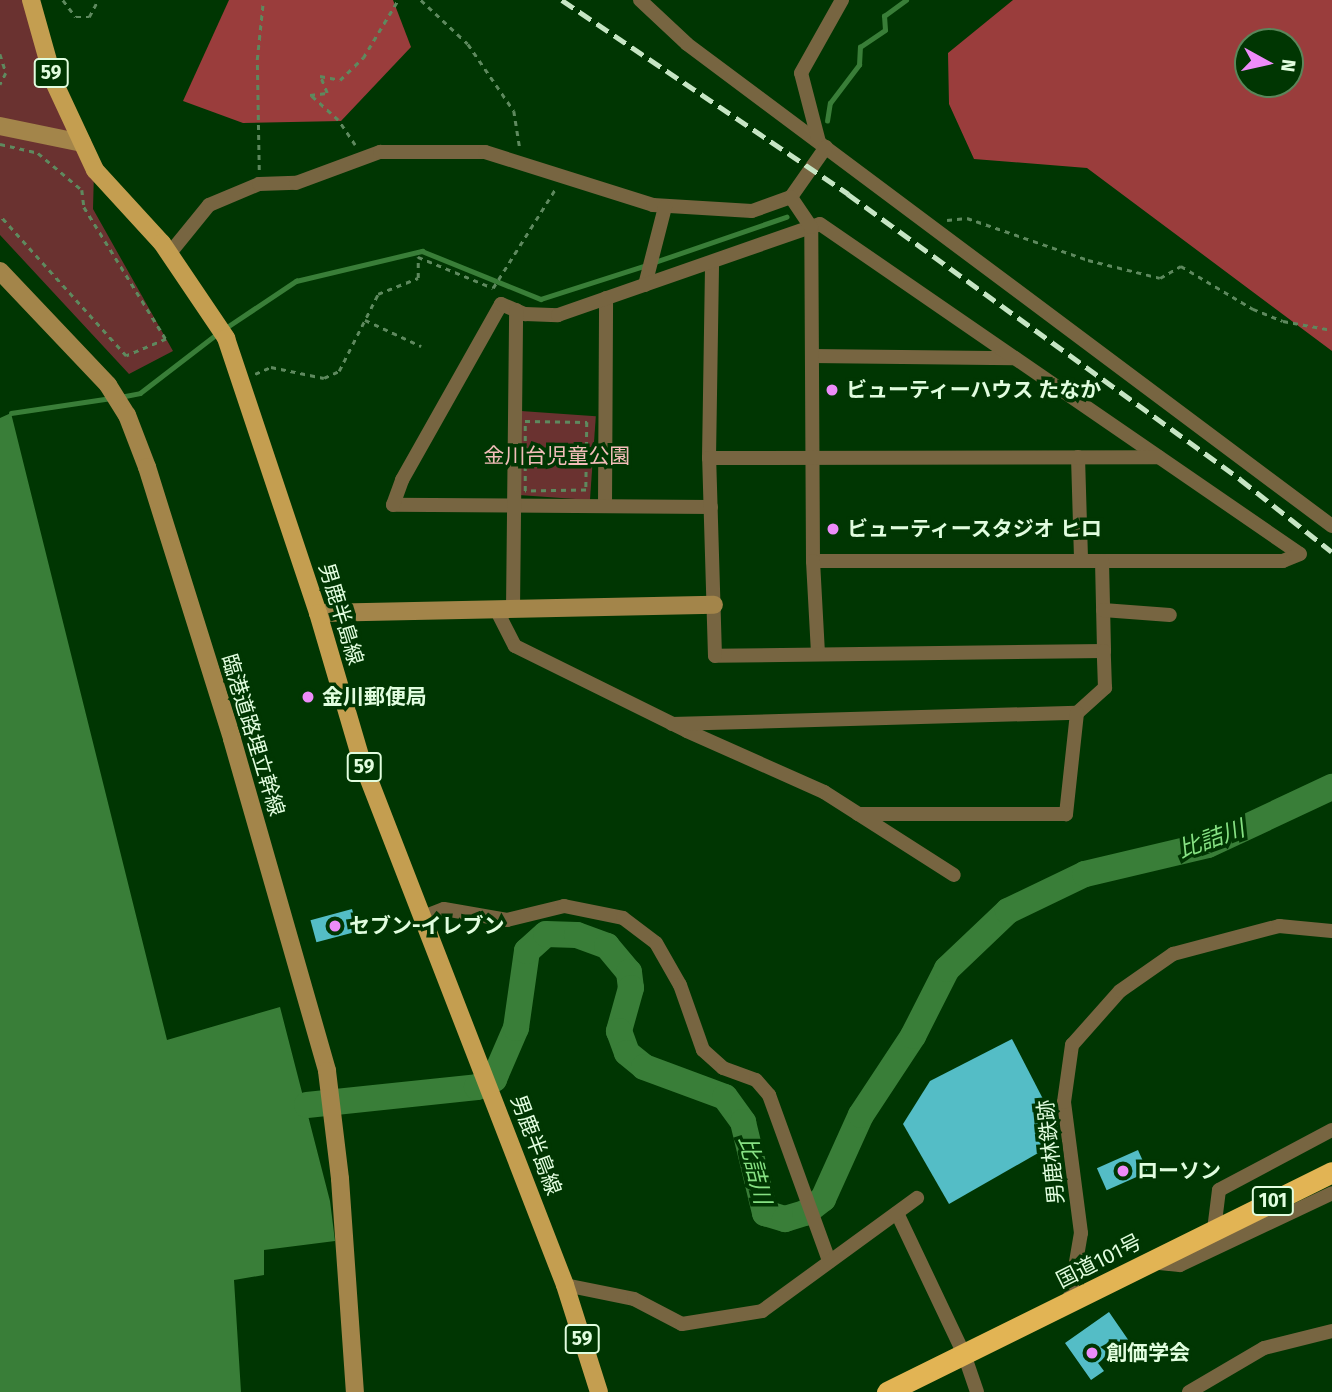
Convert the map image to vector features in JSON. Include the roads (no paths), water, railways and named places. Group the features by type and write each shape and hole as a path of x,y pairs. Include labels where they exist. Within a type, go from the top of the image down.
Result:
{"highway":[{"name":"国道101号","path":"887,1392 1332,1172"}],"main road":[{"name":"男鹿半島線","path":"31,0 54,82 95,170 170,253 222,330 242,379 318,613 361,760 565,1285 599,1392"}],"street":[{"path":"640,0 687,44 1332,526"},
{"path":"170,253 209,205 259,184 296,183 380,152 485,152 665,206 752,211 792,197 823,144 801,73 842,0"},
{"path":"0,126 82,143"},
{"path":"792,197 811,227 813,561 818,654"},
{"path":"645,285 650,256 665,206"},
{"path":"711,507 393,505 402,480 501,304 516,310 558,315 820,224 1300,554 1283,561 813,561"},
{"path":"712,262 709,458 715,656 1104,651"},
{"name":"臨港道路埋立幹線","path":"0,271 108,385 127,415 232,739 327,1071 336,1132 355,1392"},
{"path":"605,506 606,299"},
{"path":"516,310 512,506 505,610 516,646 671,724 824,792 954,875"},
{"path":"812,356 1015,358"},
{"path":"1078,457 1081,561"},
{"path":"709,458 1159,457"},
{"path":"671,724 1077,713 1105,688 1102,561"},
{"path":"318,613 714,605"},
{"path":"1103,610 1170,615"},
{"path":"858,814 1066,814 1077,713"},
{"path":"423,917 444,909 507,920 564,906 623,918 661,948 710,1059 763,1086 829,1261"},
{"name":"男鹿林鉄跡","path":"1069,1303 1081,1233 1064,1102 1072,1045 1119,991 1146,968 1173,954 1279,926 1332,931"},
{"path":"1214,1230 1219,1191 1332,1130"},
{"path":"1150,1262 1180,1265 1332,1193"},
{"path":"565,1285 634,1299 682,1324 762,1311 917,1198"},
{"path":"897,1213 964,1354 977,1392"},
{"path":"1189,1392 1264,1348 1332,1331"}],"waterway":[{"path":"827,121 830,103 859,65 860,47 885,30 884,16 906,0"},
{"path":"655,262 786,217"},
{"path":"224,329 296,281 422,251 541,299 647,265"},
{"path":"120,397 140,393 217,334"},
{"path":"11,413 111,398"},
{"name":"比詰川","path":"307,1105 477,1087 494,1079 516,1028 527,951 546,934 577,935 607,946 629,972 631,988 619,1031 627,1053 644,1067 725,1097 743,1122 765,1213 785,1219 805,1213 823,1199 861,1115 913,1036 947,969 1008,911 1085,874 1208,845 1332,787"}],"railway":[{"path":"562,0 848,194 1240,479 1332,552"}],"place":[{"name":"ビューティーハウス たなか","path":"832,390"},
{"name":"ビューティースタジオ ヒロ","path":"833,529"},
{"name":"金川郵便局","path":"308,697"},
{"name":"セブン-イレブン","path":"335,926"},
{"name":"ローソン","path":"1123,1171"},
{"name":"創価学会","path":"1092,1353"}],"park label":[{"name":"金川台児童公園","path":"557,456"}]}
